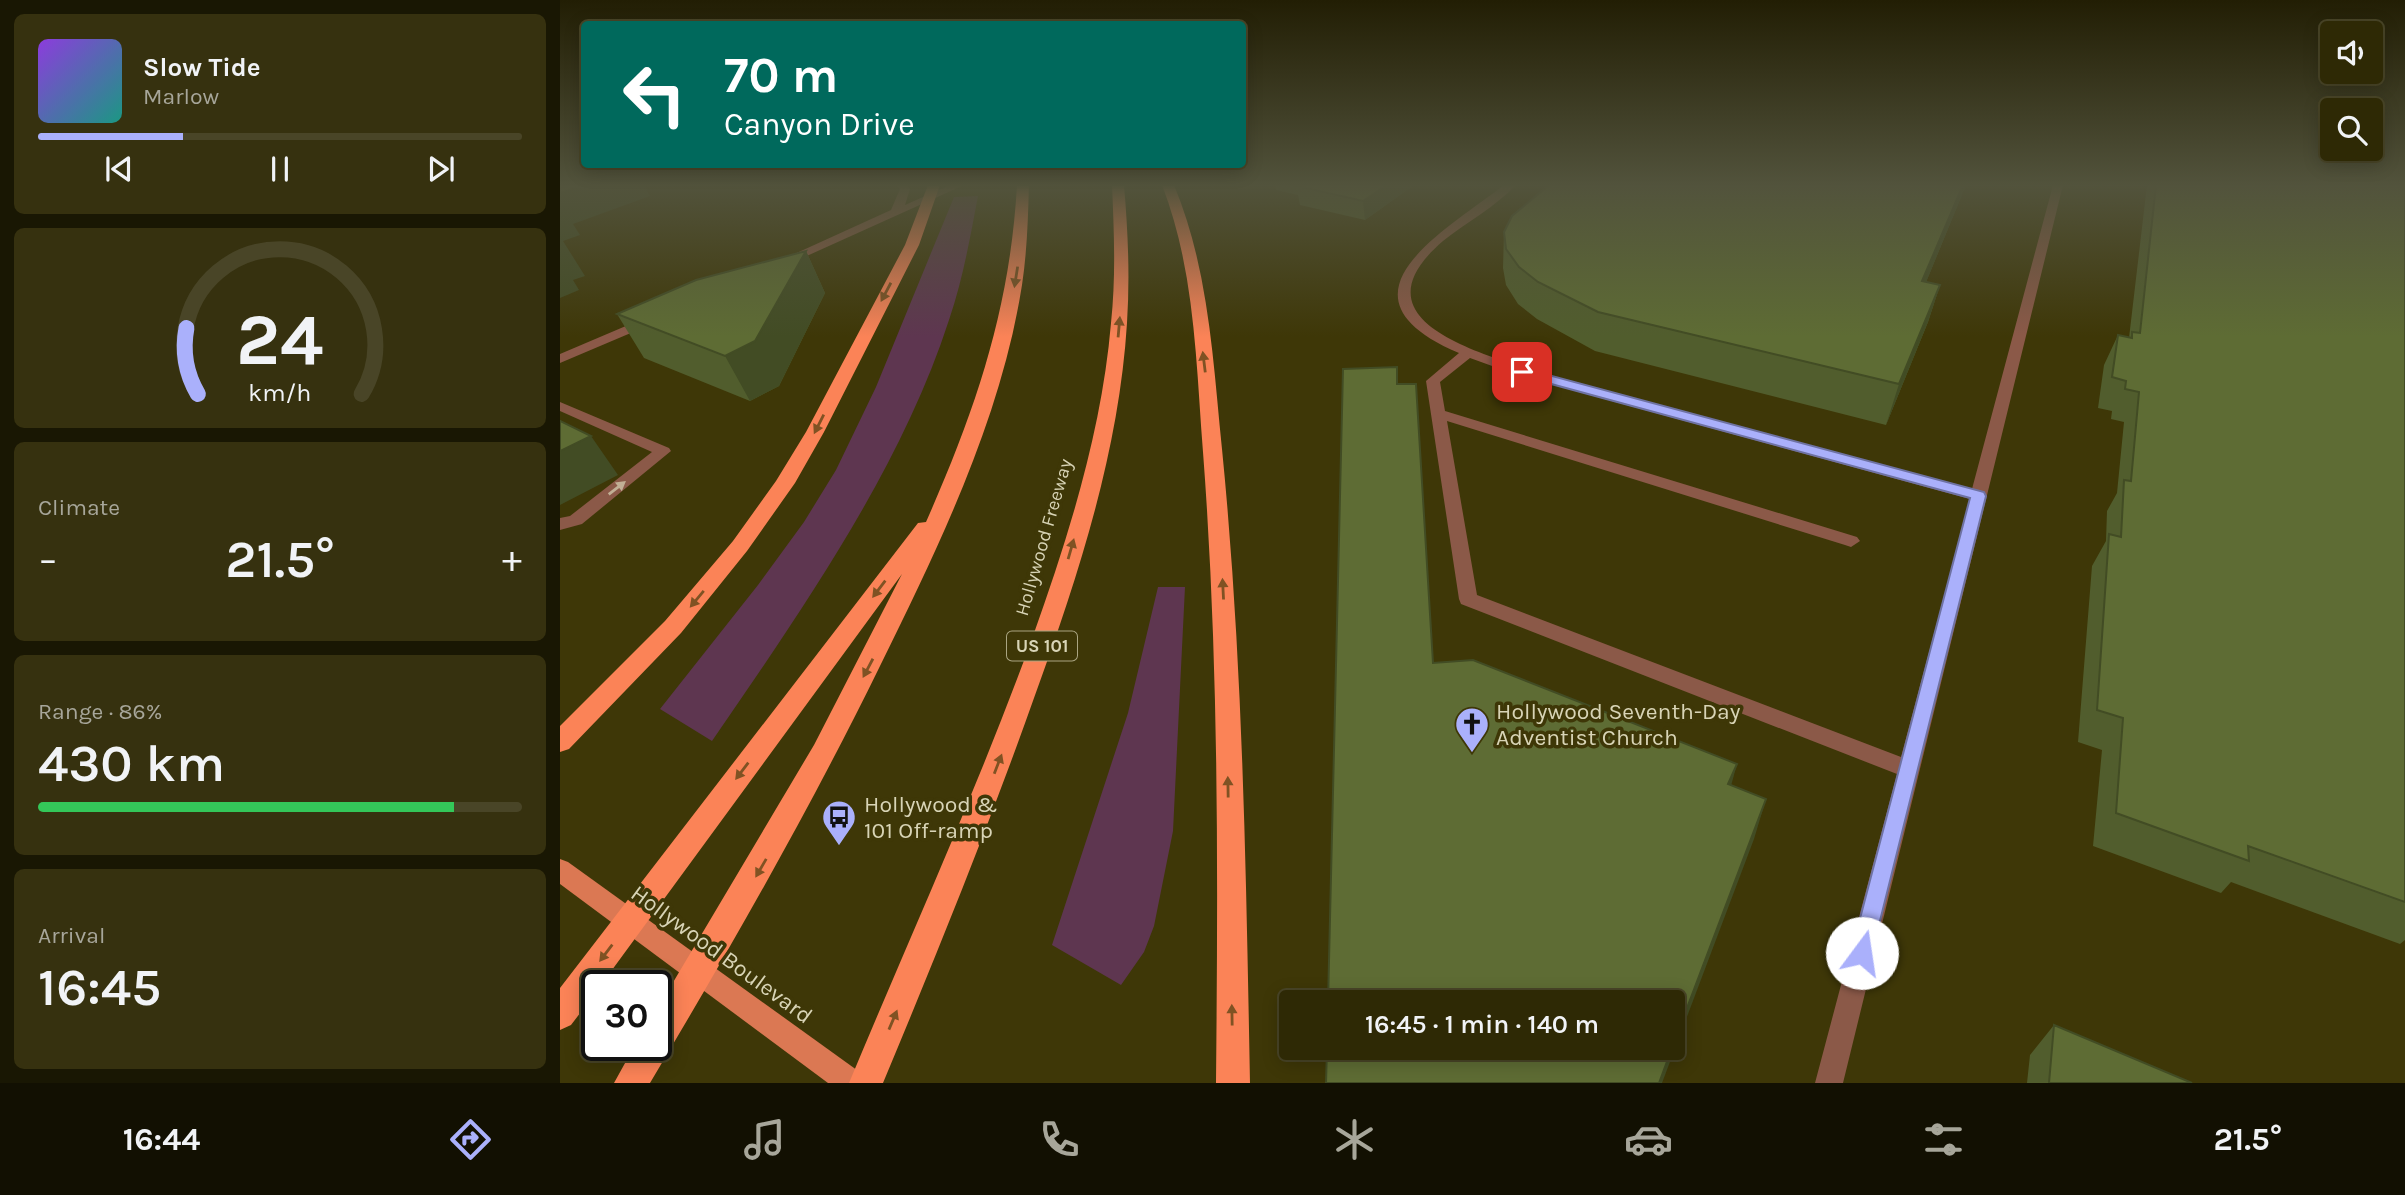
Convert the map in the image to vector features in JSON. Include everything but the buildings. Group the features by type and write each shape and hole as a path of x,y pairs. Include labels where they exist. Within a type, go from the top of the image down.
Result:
{"highway":[{"path":"560,742 681,618 740,546 785,483 815,432 915,236"},
{"path":"672,1015 764,864 881,643 949,495 990,382 1012,298 1022,236"},
{"name":"Hollywood Freeway","path":"866,1083 960,864 1046,635 1092,481 1115,370 1122,236"},
{"path":"1183,236 1197,304 1220,540 1226,671 1233,1083"},
{"path":"560,1014 949,495"},
{"path":"631,1083 644,1061"}],"main road":[{"name":"Hollywood Boulevard","path":"560,870 851,1083"}],"street":[{"path":"772,267 843,236"},
{"path":"1448,236 1418,260 1405,277 1403,296 1409,316 1432,334 1467,353 1535,376 1979,496"},
{"path":"1829,1083 2045,236"},
{"path":"560,359 660,315"},
{"path":"1467,353 1433,381 1468,599 1909,770"},
{"path":"560,406 663,451 576,520 560,524"},
{"path":"1439,414 1851,541"}],"shaded area":[{"path":"938,236 970,236 954,305 904,431 846,538 780,642 712,741 660,709 804,522 836,470 876,387"},
{"path":"1158,587 1185,587 1173,831 1154,926 1144,952 1121,985 1052,945 1128,713"}],"place":[{"name":"Hollywood Seventh-Day Adventist Church","path":"1472,754"},
{"name":"Hollywood & 101 Off-ramp","path":"839,847"}],"route":[{"path":"1522,372 1979,496 1862,953"}]}
